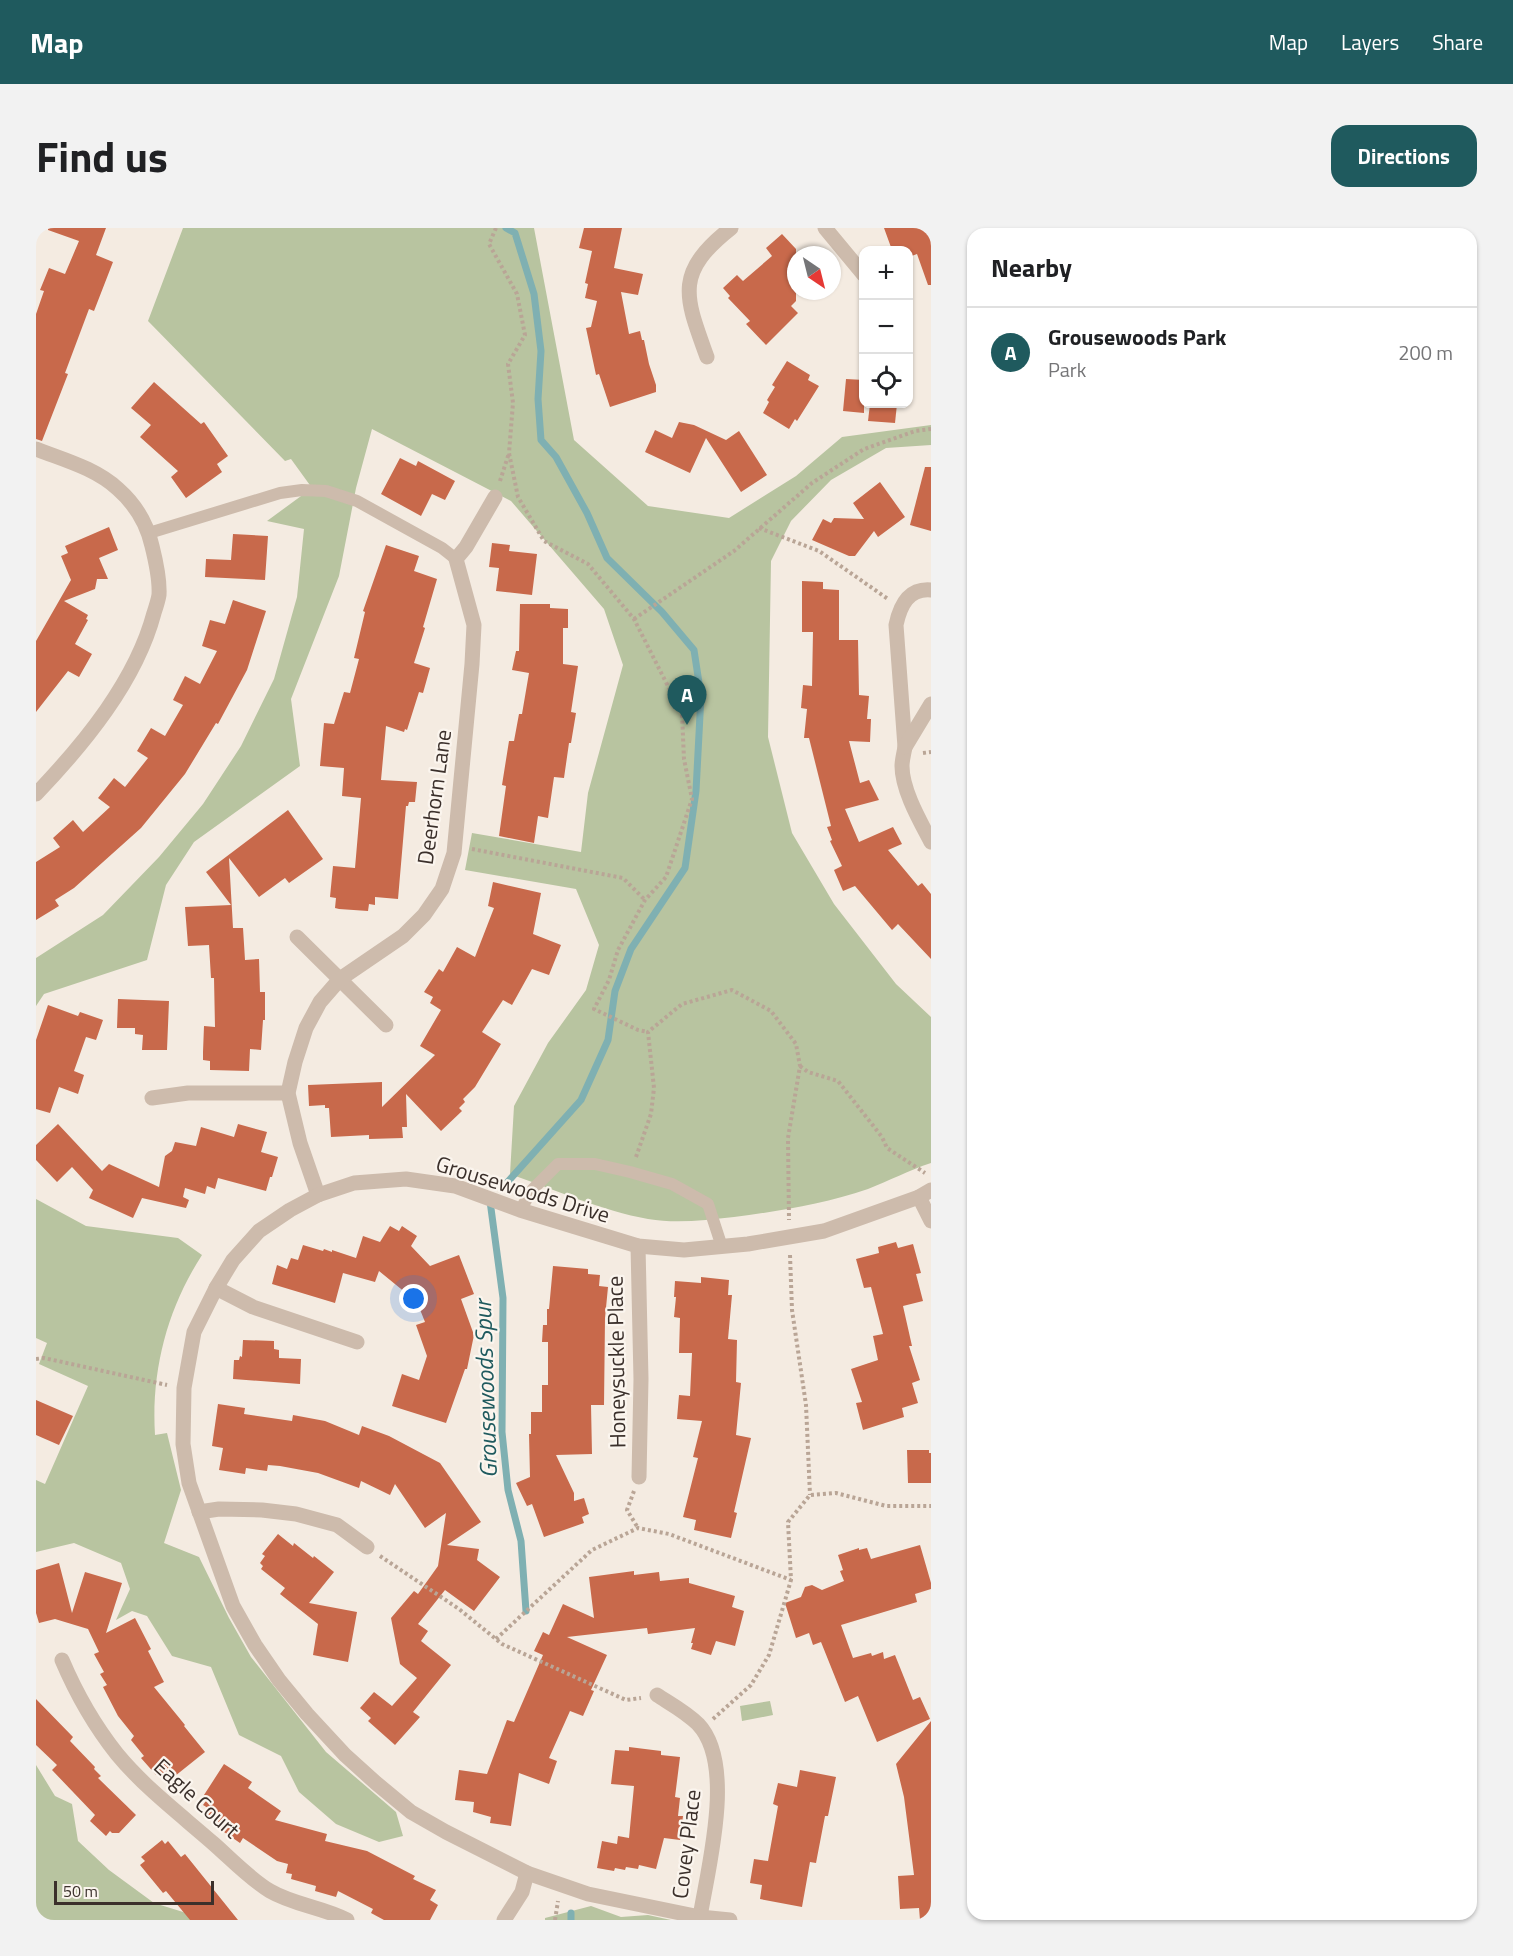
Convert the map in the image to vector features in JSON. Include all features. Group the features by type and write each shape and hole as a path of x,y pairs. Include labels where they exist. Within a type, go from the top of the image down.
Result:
{"street":[{"path":"707,357 688,301 689,283 695,264 731,228"},
{"path":"825,228 859,269"},
{"path":"36,449 84,467 117,489 132,505 144,521 149,533 158,566 159,596 149,633 117,693 62,766 36,794"},
{"path":"456,559 495,497"},
{"name":"Deerhorn Lane","path":"318,1195 300,1143 288,1093 294,1062 306,1028 320,1002 340,979 402,936 424,915 442,889 455,846 474,625 456,559"},
{"path":"931,590 912,594 900,608 897,625 905,747 902,766 904,783 931,842"},
{"path":"905,747 931,704"},
{"path":"297,938 386,1025"},
{"path":"152,1098 188,1093 288,1093"},
{"name":"Grousewoods Drive","path":"730,1920 700,1917 588,1894 527,1873 411,1812 345,1755 307,1714 261,1654 233,1606 189,1483 183,1444 184,1388 194,1332 233,1260 259,1231 318,1195 354,1183 406,1179 454,1186 520,1210 638,1246 684,1250 722,1247 824,1231 925,1193"},
{"path":"925,1193 931,1221"},
{"name":"Honeysuckle Place","path":"638,1246 639,1477"},
{"path":"216,1288 253,1307 357,1342"},
{"path":"199,1512 219,1509 296,1514 337,1525 367,1547"},
{"name":"Eagle Court","path":"62,1660 74,1689 95,1724 118,1755 161,1797 268,1890 290,1901 336,1914 347,1920"},
{"name":"Covey Place","path":"657,1695 699,1725 708,1741 716,1766 717,1813 700,1917"},
{"path":"504,1920 522,1892 527,1873"}],"lane":[{"path":"149,533 280,493 302,490 326,491 357,501 441,548 456,559"},
{"path":"520,1210 533,1189 558,1164 595,1164 672,1184 708,1204 722,1247"}],"path":[{"path":"496,228 489,244 517,294 525,336 508,364 513,403 510,453 518,497 544,541 588,564 634,619 682,714 684,759 692,799 666,877 645,900 618,950 609,980 594,1010 648,1032"},
{"path":"634,619 734,551 812,483 864,449 915,431 931,429"},
{"path":"495,497 510,453"},
{"path":"759,528 819,551 900,608"},
{"path":"455,846 623,878 645,900"},
{"path":"648,1032 682,1004 732,990 771,1011 796,1044 800,1066 788,1138 789,1237 792,1310 806,1405 810,1495 788,1522 791,1580 769,1655 751,1685 701,1730"},
{"path":"630,1172 651,1114 654,1088 648,1032"},
{"path":"800,1066 808,1072 838,1081 882,1137 887,1148 931,1176"},
{"path":"36,1359 44,1358 184,1388"},
{"path":"638,1528 627,1510 639,1477"},
{"path":"810,1495 836,1493 886,1506 931,1506"},
{"path":"496,1639 592,1550 638,1528 669,1534 791,1580"},
{"path":"367,1547 459,1609 502,1644 626,1700 657,1695"}],"green space":[{"path":"183,228 534,228 574,440 648,506 729,518 796,476 842,437 931,425 931,445 886,448 831,480 791,521 771,561 768,737 792,833 834,904 896,984 931,1017 931,1163 868,1189 818,1203 734,1217 680,1221 648,1219 614,1211 510,1174 514,1106 548,1043 586,990 599,945 576,889 465,870 472,833 581,852 588,793 623,665 604,609 511,501 372,429 356,488 339,576 291,699 300,766 194,842 166,885 147,960 44,994 36,1006 36,958 103,915 159,857 203,804 241,746 274,679 297,597 304,529 267,521 312,488 291,459 285,461 148,321"},
{"path":"36,1199 86,1226 178,1238 202,1255 179,1297 159,1364 154,1411 155,1435 167,1433 181,1490 164,1543 199,1557 251,1657 326,1752 396,1812 403,1836 379,1842 336,1824 299,1792 281,1756 239,1735 211,1667 172,1656 147,1616 132,1611 116,1620 130,1589 121,1563 74,1543 36,1552 36,1480 45,1484 88,1386 39,1364 47,1343 36,1338"},
{"path":"770,1701 773,1715 742,1721 740,1706"},
{"path":"36,1765 55,1796 72,1804 78,1841 109,1870 154,1903 209,1920 36,1920"},
{"path":"591,1906 621,1917 648,1915 671,1920 545,1920 545,1918"}],"building":[{"path":"48,228 106,228 96,255 113,262 94,311 89,309 65,373 68,374 42,441 36,439 36,314 44,291 40,290 49,268 65,274 79,241 48,230"},
{"path":"584,228 622,228 614,268 643,274 638,295 621,292 629,334 640,331 656,392 610,407 599,374 596,375 586,328 591,327 597,301 585,298 588,284 585,283 592,251 579,248"},
{"path":"884,228 931,228 931,285 928,285 917,254 913,256 913,246 891,246"},
{"path":"782,234 793,246 787,246 787,300 796,300 791,306 798,313 766,345 746,324 750,321 728,298 730,296 723,288 737,275 743,281 772,256 766,248"},
{"path":"787,361 810,375 808,380 819,386 797,421 795,419 789,429 763,413 769,402 767,400 775,387 772,385"},
{"path":"846,379 859,380 859,408 864,408 864,413 843,411"},
{"path":"154,382 201,424 204,422 228,456 217,464 222,472 186,498 171,477 178,471 140,437 151,425 131,408"},
{"path":"870,408 897,408 895,423 868,421"},
{"path":"679,422 694,425 726,440 739,431 767,475 741,492 706,438 690,473 645,452 655,430 672,438"},
{"path":"400,458 416,466 418,461 455,481 445,500 432,494 421,516 381,494"},
{"path":"925,467 931,467 931,531 910,525"},
{"path":"880,482 905,517 878,537 874,531 855,556 849,556 812,540 823,519 831,523 834,518 864,519 853,503"},
{"path":"109,527 118,550 99,558 108,579 97,579 95,589 64,601 88,615 86,619 88,620 75,644 92,654 79,677 68,671 36,712 36,641 71,580 61,556 68,553 65,546"},
{"path":"233,534 268,536 265,580 205,577 206,559 231,560"},
{"path":"492,543 510,545 509,551 537,554 532,595 496,591 499,568 489,567"},
{"path":"386,545 419,556 414,571 437,579 414,663 430,668 423,693 419,692 407,730 405,729 404,732 386,726 381,780 417,782 415,802 409,802 406,806 398,899 375,897 375,905 369,904 368,911 339,909 335,908 336,898 330,897 333,866 355,868 361,798 342,796 344,768 320,766 324,723 334,724 344,692 350,693 359,659 354,658 365,612 363,611"},
{"path":"802,581 823,582 823,589 839,590 839,640 858,640 859,695 869,696 867,719 871,719 870,742 849,741 860,783 869,780 879,800 845,809 859,842 893,827 902,844 888,850 918,886 922,883 931,894 931,959 898,924 892,930 855,886 843,891 834,870 842,866 830,841 832,840 827,827 831,826 809,738 804,738 807,709 801,708 803,685 812,686 813,632 802,632"},
{"path":"233,600 266,611 247,670 218,724 216,723 185,774 141,828 74,888 55,900 59,906 36,920 36,862 60,847 53,838 73,820 83,832 110,807 98,798 114,778 125,787 148,758 137,751 151,728 165,736 183,705 173,700 185,676 200,684 217,651 202,646 210,620 225,624"},
{"path":"520,604 550,604 550,608 568,609 568,628 563,628 563,664 578,666 571,712 576,713 564,778 554,777 548,818 538,816 534,843 499,836 506,786 502,785 509,741 514,741 519,714 522,714 529,673 512,670 516,651 519,651"},
{"path":"288,810 323,859 289,883 285,878 259,897 229,858 233,928 243,928 245,960 259,959 260,992 265,992 265,1020 263,1020 261,1050 250,1049 249,1071 210,1070 210,1061 203,1060 204,1026 215,1027 214,978 211,978 209,945 188,946 185,907 231,905 206,872"},
{"path":"493,882 541,893 533,934 561,945 549,975 532,969 512,1005 503,1000 482,1032 501,1044 475,1087 463,1099 465,1102 459,1108 462,1111 441,1131 406,1094 407,1127 402,1127 403,1138 369,1139 369,1135 331,1137 329,1108 325,1108 325,1105 309,1106 308,1085 382,1082 382,1107 435,1055 420,1046 441,1010 430,1003 433,997 424,992 439,969 443,972 457,947 475,957 494,908 488,906"},
{"path":"118,999 169,1001 167,1050 142,1050 143,1035 135,1034 135,1028 117,1028"},
{"path":"48,1005 78,1016 80,1012 103,1020 96,1040 86,1037 74,1071 84,1075 78,1094 59,1087 50,1113 36,1109 36,1040"},
{"path":"58,1124 102,1171 109,1164 159,1187 165,1156 172,1151 175,1142 196,1146 201,1127 234,1137 238,1124 267,1132 261,1152 278,1157 266,1191 218,1178 215,1189 207,1186 205,1194 185,1188 183,1197 189,1200 186,1208 142,1198 133,1218 89,1198 93,1190 72,1167 57,1182 36,1160 36,1145"},
{"path":"390,1226 399,1231 402,1226 417,1236 411,1246 430,1266 459,1255 474,1294 461,1299 474,1335 467,1369 465,1369 446,1423 392,1406 402,1374 419,1380 427,1356 416,1325 425,1322 417,1302 379,1271 375,1282 343,1273 335,1303 272,1284 277,1265 287,1269 291,1258 298,1260 303,1245 323,1251 324,1249 332,1252 332,1250 356,1258 363,1236 380,1242"},
{"path":"896,1242 898,1248 913,1244 921,1273 916,1274 923,1301 903,1306 912,1346 909,1346 920,1380 912,1383 918,1403 902,1408 904,1417 863,1430 856,1403 862,1402 851,1369 878,1360 873,1336 883,1334 871,1287 864,1288 856,1259 879,1253 878,1247"},
{"path":"553,1266 588,1269 588,1274 600,1275 599,1286 608,1287 605,1318 604,1405 591,1405 592,1454 556,1455 574,1493 574,1501 584,1498 589,1514 582,1517 584,1523 544,1537 532,1504 527,1506 516,1483 530,1477 531,1412 542,1412 542,1385 548,1385 548,1342 542,1342 543,1325 547,1325"},
{"path":"701,1277 729,1280 728,1295 732,1295 728,1339 737,1340 736,1382 741,1383 736,1435 751,1438 734,1512 737,1513 731,1538 694,1530 696,1520 683,1517 698,1458 693,1457 702,1421 677,1419 679,1395 690,1396 692,1353 679,1353 680,1318 674,1317 675,1281 701,1283"},
{"path":"243,1340 274,1341 274,1349 279,1350 279,1358 301,1359 300,1384 233,1379 234,1360 242,1357"},
{"path":"36,1400 73,1416 59,1445 36,1435"},
{"path":"218,1404 245,1408 244,1414 292,1421 293,1415 325,1421 359,1435 362,1426 389,1436 440,1463 481,1522 447,1545 479,1549 477,1560 500,1577 474,1611 445,1590 418,1624 428,1631 421,1641 451,1665 413,1712 420,1717 395,1745 368,1721 371,1718 360,1708 374,1692 392,1706 417,1678 400,1664 391,1618 414,1591 418,1594 438,1566 446,1513 425,1528 395,1484 390,1495 361,1481 359,1488 318,1473 280,1466 268,1465 267,1471 246,1468 245,1474 219,1470 223,1448 212,1446"},
{"path":"907,1450 929,1450 931,1453 931,1483 908,1483"},
{"path":"278,1534 293,1546 294,1543 313,1558 314,1556 334,1572 309,1603 357,1612 348,1662 313,1655 318,1624 280,1594 285,1588 261,1569 263,1566 260,1563 265,1556 262,1554"},
{"path":"920,1545 931,1589 915,1594 917,1602 841,1625 853,1658 883,1652 884,1659 895,1655 913,1700 920,1697 930,1719 877,1742 858,1696 845,1702 821,1642 813,1645 809,1633 796,1638 785,1603 801,1597 805,1587 812,1585 822,1590 844,1581 838,1555 859,1548 859,1550 867,1548 871,1559"},
{"path":"59,1563 72,1613 85,1572 122,1583 106,1633 135,1618 164,1682 154,1687 205,1752 175,1776 171,1772 164,1778 159,1772 156,1775 141,1758 144,1756 131,1740 134,1736 118,1716 103,1687 107,1685 100,1674 104,1672 94,1654 99,1652 88,1629 55,1619 39,1623 36,1613 36,1570"},
{"path":"634,1571 634,1575 659,1572 660,1581 689,1578 689,1583 735,1596 732,1607 744,1611 735,1646 716,1641 711,1655 691,1649 695,1628 648,1634 647,1628 567,1637 607,1655 591,1690 594,1691 583,1716 570,1711 549,1758 557,1761 549,1784 519,1773 511,1826 490,1823 491,1817 473,1812 474,1802 455,1800 459,1770 487,1774 507,1720 514,1722 543,1655 534,1651 543,1632 549,1635 563,1604 594,1618 589,1577"},
{"path":"36,1699 73,1737 70,1741 95,1767 94,1769 101,1776 98,1778 136,1815 119,1833 110,1831 106,1836 90,1821 95,1815 52,1770 57,1765 36,1745"},
{"path":"931,1721 931,1919 920,1920 919,1908 900,1909 898,1876 914,1875 904,1797 896,1764"},
{"path":"629,1747 661,1751 661,1755 680,1757 675,1797 680,1798 678,1816 683,1816 680,1840 664,1838 656,1869 639,1865 638,1869 626,1867 625,1870 615,1868 614,1871 597,1868 602,1841 617,1844 618,1836 629,1838 634,1786 611,1784 615,1750 629,1751"},
{"path":"224,1764 252,1782 248,1788 281,1811 275,1820 327,1834 325,1841 367,1851 415,1876 413,1879 436,1890 430,1900 438,1905 430,1920 384,1920 371,1913 373,1909 338,1891 336,1897 315,1891 316,1886 291,1879 292,1874 286,1873 288,1864 277,1861 243,1838 240,1843 224,1832 227,1828 205,1813 208,1808 203,1805 208,1798 204,1795"},
{"path":"800,1770 836,1777 828,1816 825,1816 816,1863 810,1862 802,1907 760,1899 762,1885 750,1883 754,1859 768,1861 778,1806 773,1804 778,1783 797,1787"},
{"path":"162,1840 165,1844 168,1841 181,1857 185,1854 238,1920 190,1920 166,1891 163,1893 140,1865 145,1861 141,1857"}],"waterway":[{"name":"Grousewoods Spur","path":"504,1186 581,1100 608,1040 615,991 631,949 685,868 696,791 701,696 694,650 662,612 607,558 587,513 556,457 541,440 538,399 541,351 534,294 515,233 506,228"},
{"name":"Grousewoods Spur","path":"490,1201 503,1298 502,1432 508,1490 521,1541 526,1611"},
{"name":"Grousewoods Spur","path":"571,1913 571,1920"}],"place":[{"name":"Grousewoods Park","path":"687,725"}]}
